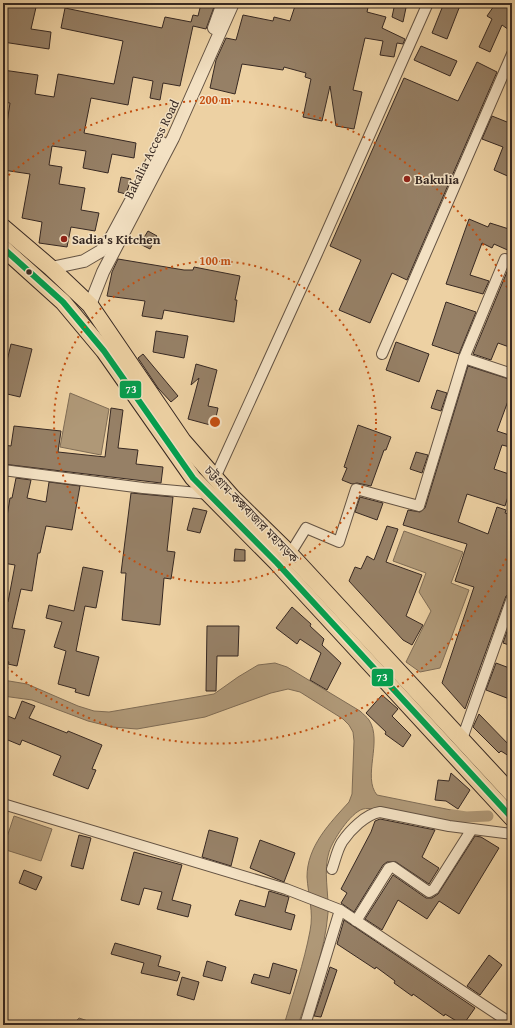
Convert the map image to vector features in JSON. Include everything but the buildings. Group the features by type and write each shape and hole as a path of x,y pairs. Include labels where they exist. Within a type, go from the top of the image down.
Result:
{"highway":[{"name":"চট্টগ্রাম-কক্সবাজার মহাসড়ক","path":"3,227 51,268 90,305 183,441 232,497 290,554 512,794"},
{"name":"চট্টগ্রাম-কক্সবাজার মহাসড়ক","path":"3,248 63,302 104,351 193,478 277,563 512,818"}],"street":[{"name":"Bakalia Access Road","path":"90,305 103,272 112,236 166,135 223,3"},
{"name":"Bakalia Access Road","path":"109,250 173,138 232,3"},
{"path":"215,478 316,256 428,3"},
{"path":"382,354 512,54"},
{"name":"Bakalia Access Road","path":"51,268 84,261 101,251 109,250"},
{"path":"290,554 306,528 339,542 356,489 419,506 464,358 505,259 512,261"},
{"path":"464,358 512,374"},
{"path":"3,470 143,488 232,497"},
{"path":"462,739 512,598"},
{"path":"3,804 286,889 340,910 512,1024"},
{"path":"332,869 342,843 363,820 372,813 380,812 472,829 512,834"},
{"path":"356,921 389,868 393,867 429,892 434,889 472,829"},
{"path":"305,1025 340,910"}],"shaded area":[{"path":"70,393 109,409 101,455 60,447"},
{"path":"404,531 463,552 451,583 469,590 440,668 420,672 406,662 431,611 419,592 426,573 393,561"},
{"path":"275,663 287,667 360,711 368,719 373,729 374,738 371,779 377,795 461,812 464,813 466,817 460,823 379,809 363,809 348,821 334,841 327,859 326,874 328,913 324,941 298,1025 284,1025 302,967 310,931 311,917 307,877 308,866 315,845 334,818 349,802 352,794 354,741 353,732 349,725 343,719 300,692 288,689 271,693 205,717 137,729 112,727 88,721 32,700 3,696 3,680 27,684 78,706 94,711 109,712 214,694 258,665"},
{"path":"14,816 52,829 41,861 3,849"},
{"path":"79,1018 100,1025 72,1025"}],"waterway":[{"path":"453,815 466,817 488,816"}],"transit line":[{"name":"73","path":"3,248 63,302 104,351 193,478 277,563 512,818"}],"place":[{"name":"Bakulia","path":"407,179"},
{"name":"Sadia's Kitchen","path":"64,239"}]}
